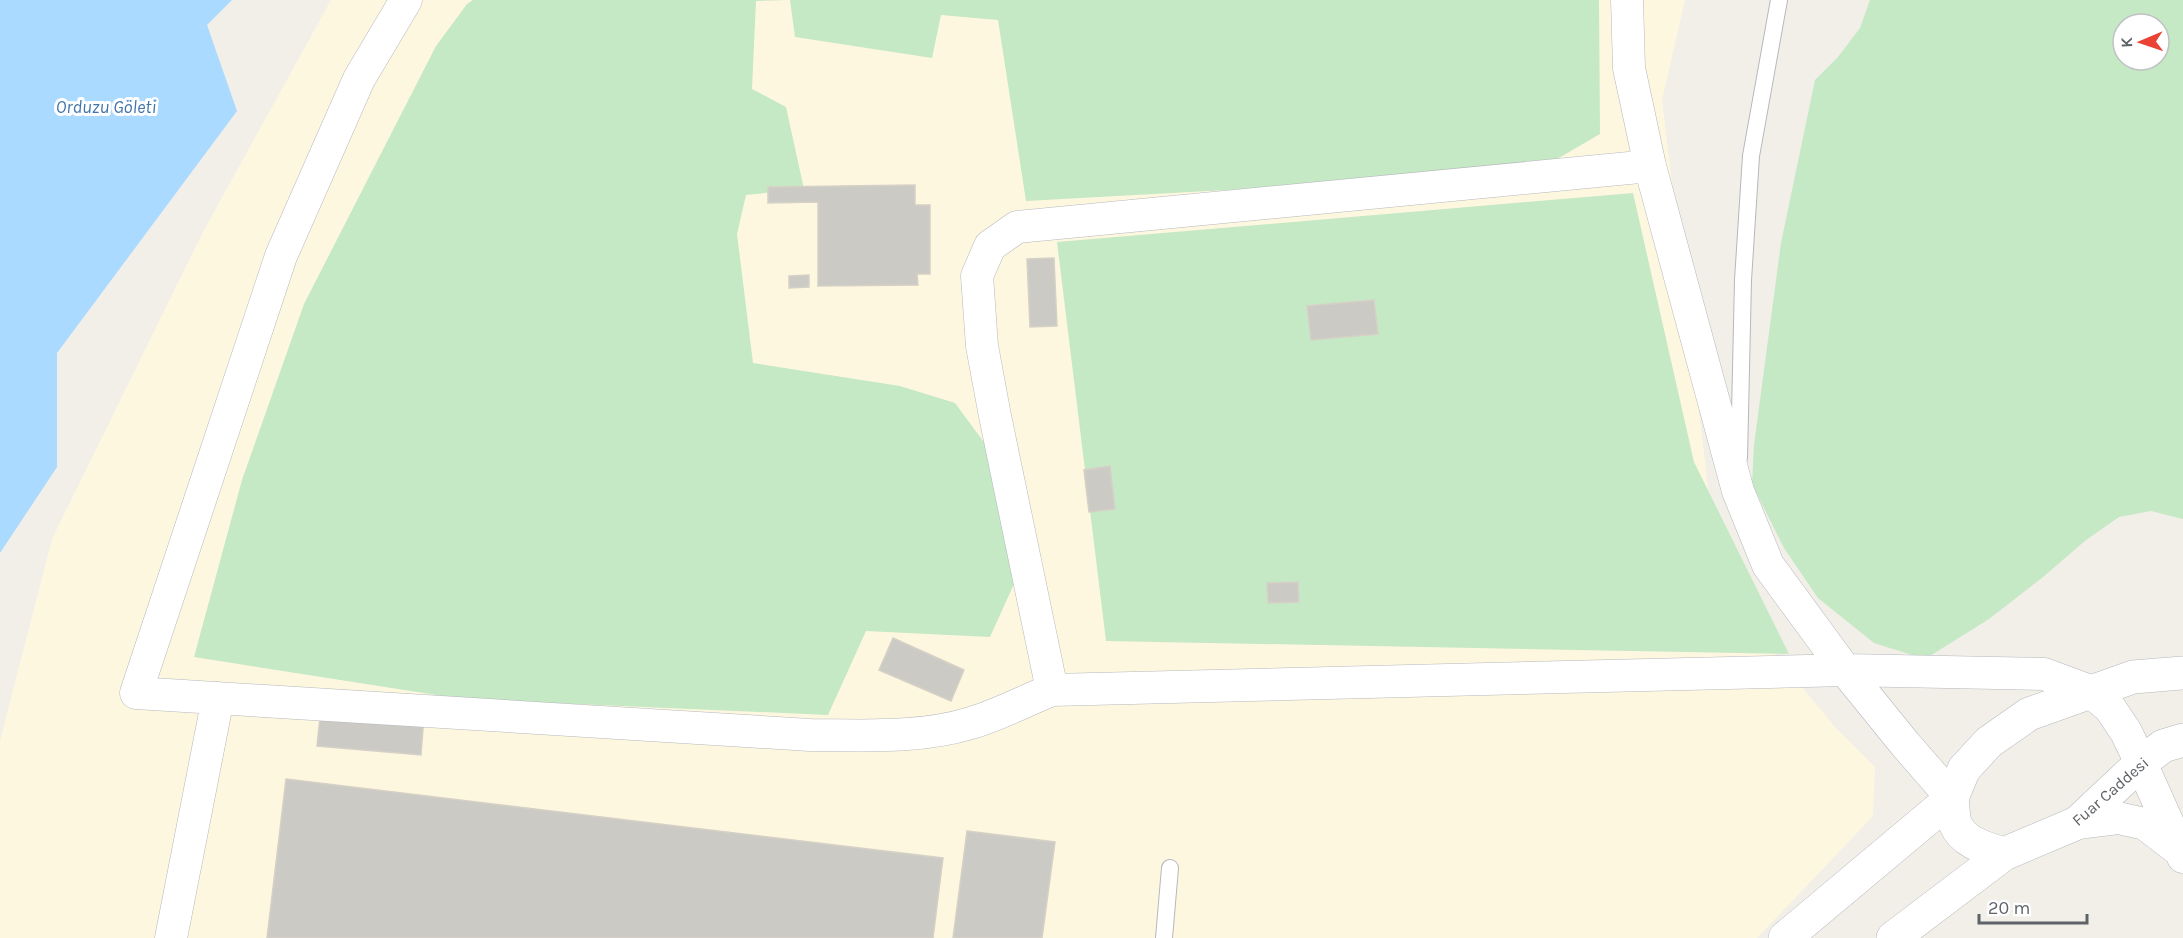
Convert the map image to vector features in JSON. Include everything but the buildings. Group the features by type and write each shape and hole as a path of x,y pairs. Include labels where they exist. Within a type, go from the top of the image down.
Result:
{"street":[{"path":"406,0 359,80 281,256 136,693 798,734 886,735 941,730 972,723 1052,690 1845,670 2044,674 2090,691 2110,708 2126,732 2182,855"},
{"path":"1627,0 1629,68 1650,166 1738,491 1768,565 1845,670 1952,798 1955,822 1964,836 1981,847 2004,854"},
{"path":"1052,690 982,346 977,276 990,246 1017,227 1650,166"},
{"path":"1785,938 1952,798 1964,769 1989,742 2028,714 2133,677 2183,673"},
{"path":"171,938 218,698"},
{"name":"Fuar Caddesi","path":"1893,938 2004,854 2077,823 2141,763 2163,746 2183,740"},
{"path":"2077,823 2118,818 2145,824 2182,855"}],"lane":[{"path":"1738,491 1743,280 1751,156 1779,0"},
{"path":"1164,938 1170,868"}],"shaded area":[{"path":"331,0 1685,0 1662,100 1720,588 1834,726 1875,767 1873,816 1757,938 0,938 0,741 52,539 203,232"}],"green space":[{"path":"473,0 788,0 756,1 752,89 786,107 804,189 746,195 737,234 753,363 900,386 955,403 986,445 1022,566 990,637 866,631 828,715 462,699 194,657 242,480 304,304 436,46 467,4"},
{"path":"790,0 1599,0 1600,134 1533,173 1026,201 998,20 941,15 932,58 795,37"},
{"path":"1870,0 2183,0 2183,519 2151,511 2119,517 2086,540 1989,619 1925,659 1874,643 1818,598 1784,548 1752,484 1754,445 1781,243 1815,80 1838,57 1860,28"},
{"path":"1633,193 1694,462 1789,654 1106,641 1057,242"}],"water":[{"name":"Orduzu Göleti","path":"0,0 232,0 207,25 237,111 57,353 57,467 0,553"}]}
